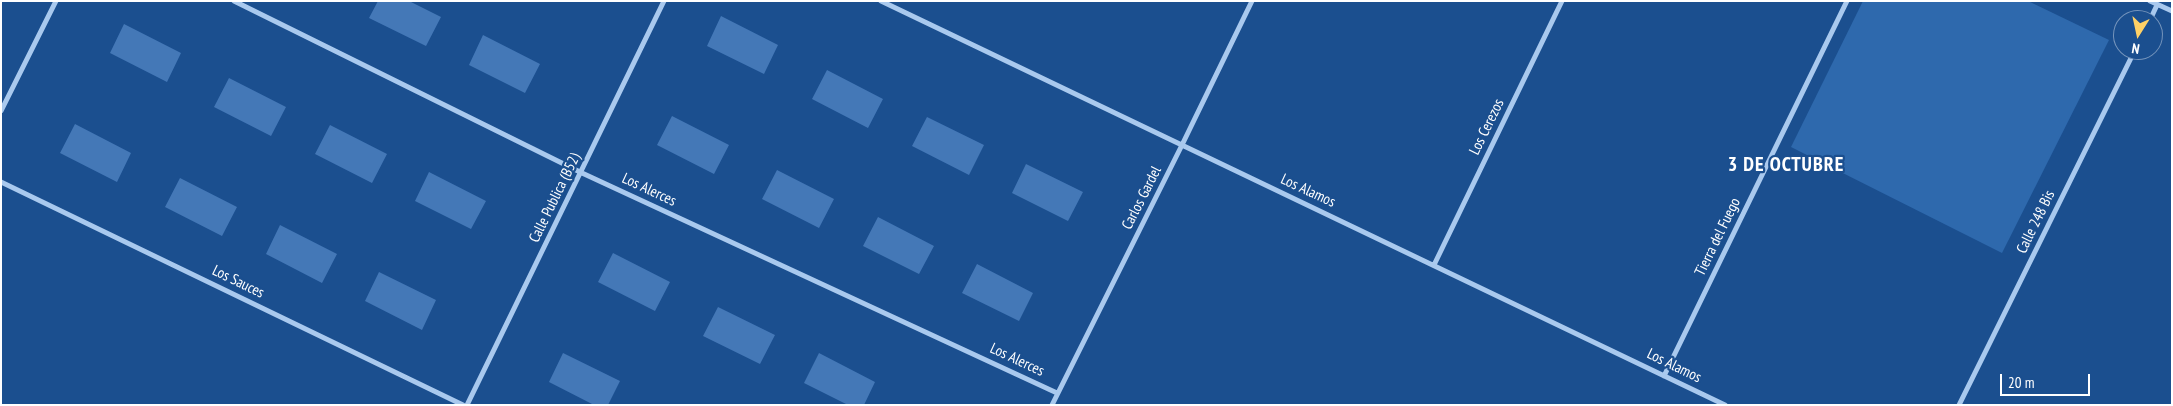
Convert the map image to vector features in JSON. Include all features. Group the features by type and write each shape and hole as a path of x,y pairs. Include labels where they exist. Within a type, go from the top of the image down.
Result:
{"street":[{"path":"1,111 56,1"},
{"name":"Los Alerces","path":"234,1 582,173 1057,393"},
{"name":"Calle Publica (B52)","path":"465,405 582,173 664,1"},
{"name":"Los Alamos","path":"881,1 1434,264 1725,405"},
{"name":"Carlos Gardel","path":"1052,405 1252,1"},
{"name":"Los Cerezos","path":"1434,264 1562,1"},
{"name":"Tierra del Fuego","path":"1664,376 1847,1"},
{"path":"2150,1 2172,11"},
{"path":"2154,10 2157,4"},
{"name":"Calle 248 Bis","path":"1959,405 2130,60"},
{"name":"Los Sauces","path":"1,182 465,405"}],"shaded area":[{"path":"1863,1 2028,1 2109,40 2002,253 1791,147"}],"building":[{"path":"378,1 409,1 441,17 426,46 369,18"},
{"path":"721,16 778,45 764,74 707,46"},
{"path":"124,24 181,53 167,82 110,53"},
{"path":"483,35 540,64 525,93 469,65"},
{"path":"827,70 883,99 868,128 812,99"},
{"path":"229,78 286,107 271,136 214,107"},
{"path":"672,116 729,145 714,174 657,145"},
{"path":"927,117 984,145 969,175 912,146"},
{"path":"75,124 131,153 117,182 60,153"},
{"path":"330,125 387,154 372,183 315,154"},
{"path":"1026,164 1083,192 1068,221 1012,193"},
{"path":"777,170 834,199 819,228 762,199"},
{"path":"429,172 486,201 471,229 415,201"},
{"path":"180,178 237,207 222,236 165,207"},
{"path":"878,217 934,246 919,274 863,246"},
{"path":"280,225 337,254 322,283 266,254"},
{"path":"613,253 670,282 655,311 598,282"},
{"path":"977,264 1033,293 1019,321 962,293"},
{"path":"379,272 436,300 422,330 365,301"},
{"path":"718,307 775,335 760,364 703,336"},
{"path":"563,353 620,381 608,405 594,405 549,382"},
{"path":"819,353 875,382 864,405 848,405 804,383"}],"district":[{"name":"3 DE OCTUBRE","path":"1786,165"}]}
